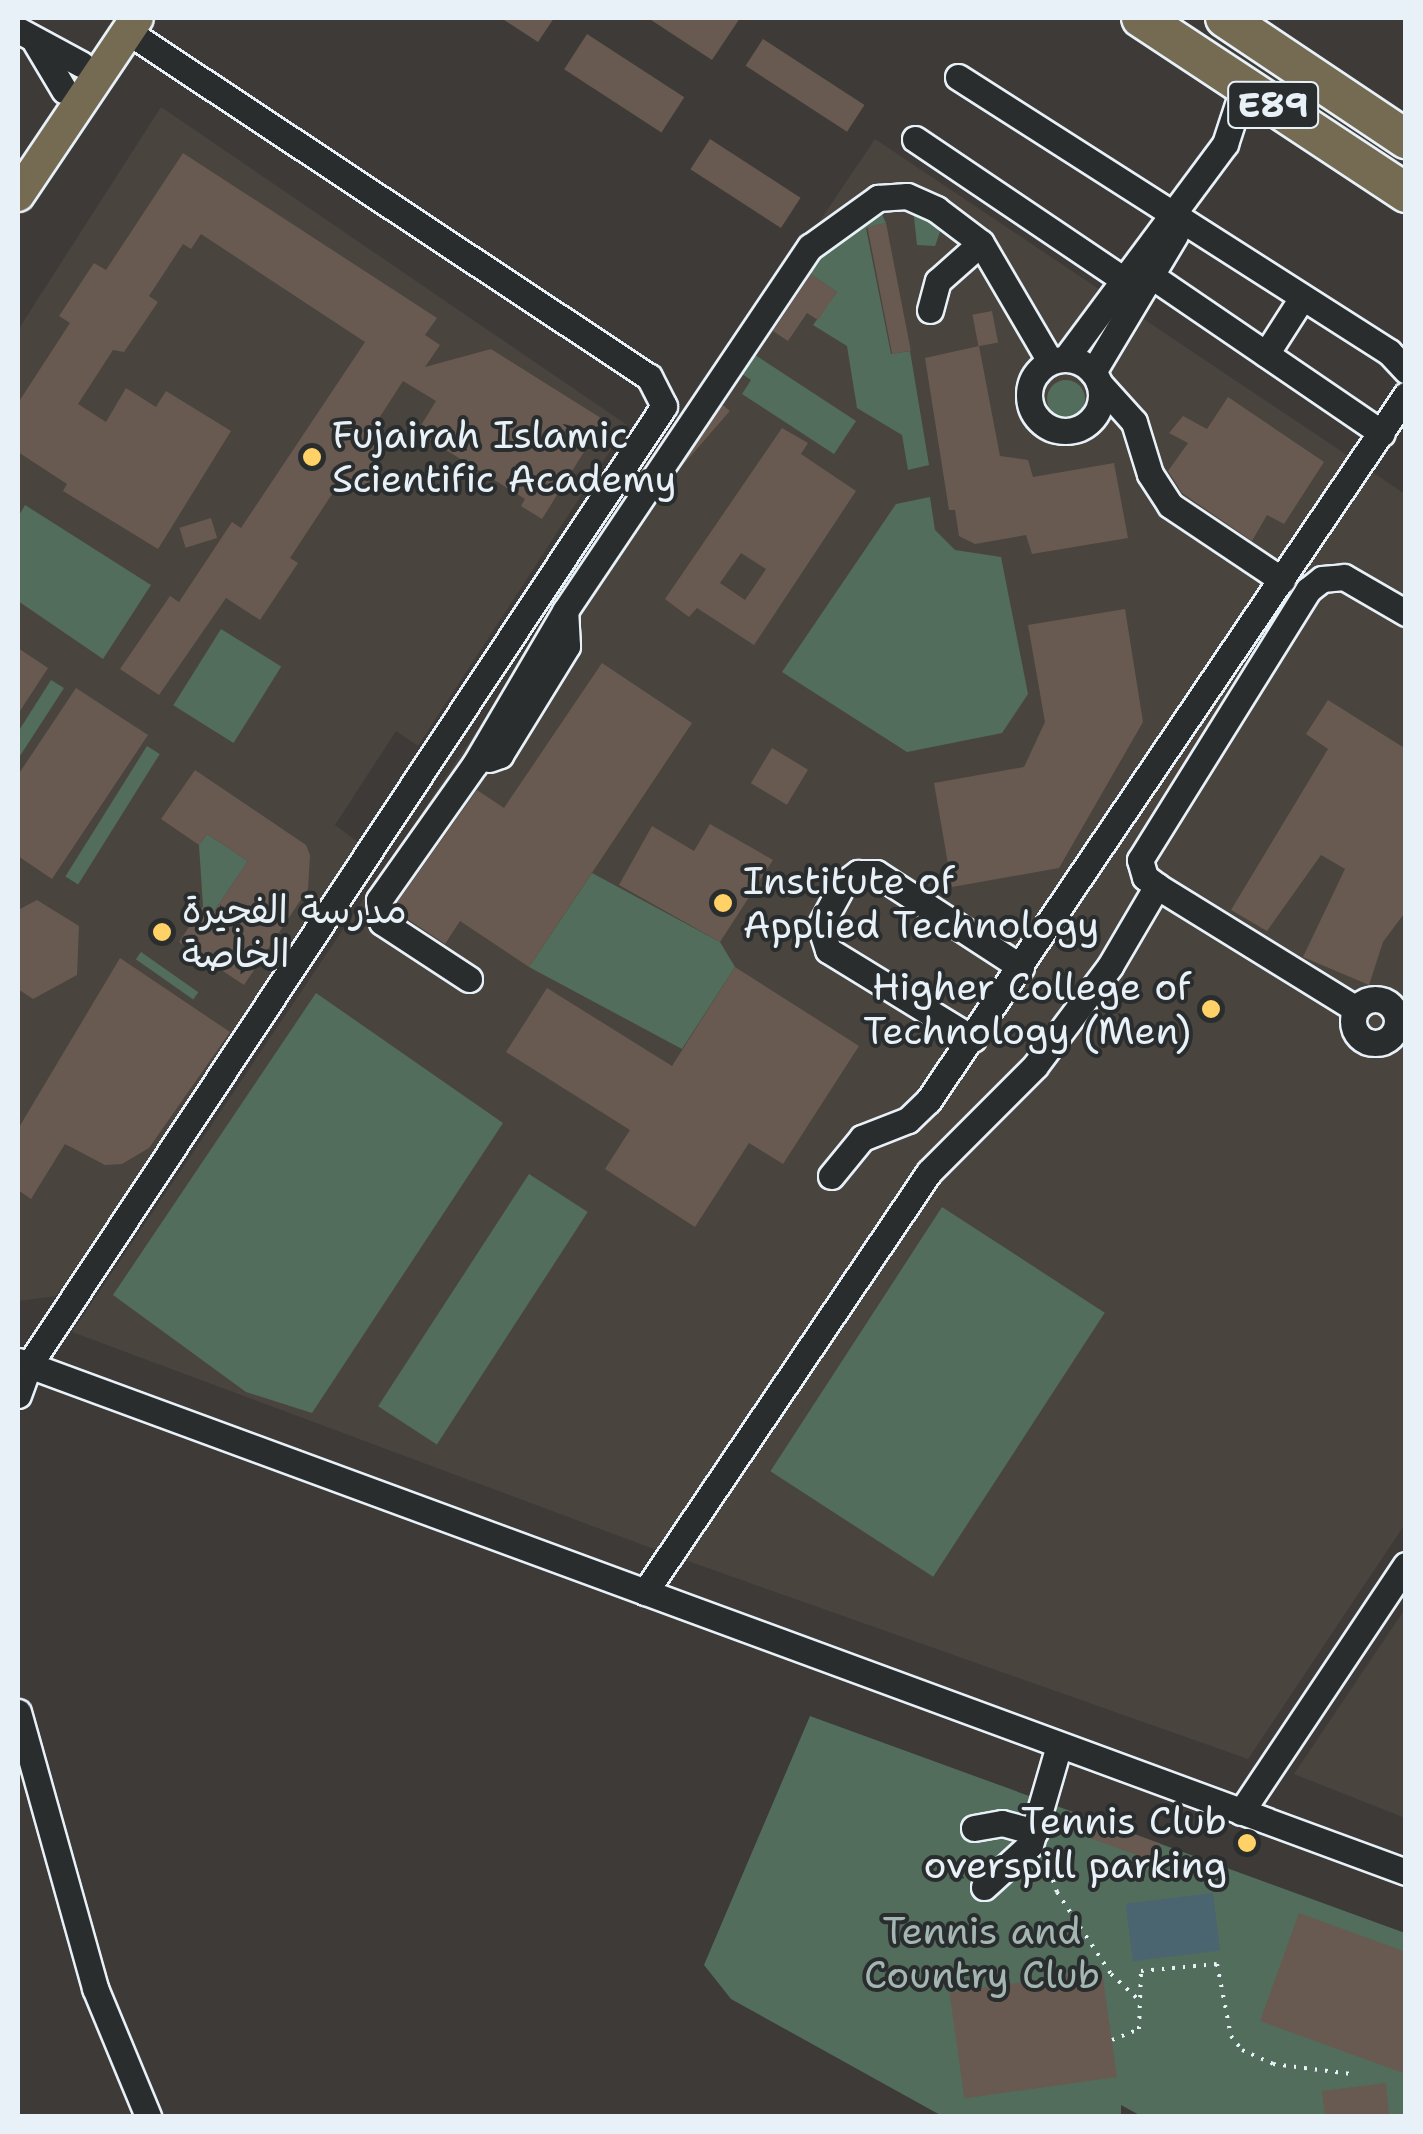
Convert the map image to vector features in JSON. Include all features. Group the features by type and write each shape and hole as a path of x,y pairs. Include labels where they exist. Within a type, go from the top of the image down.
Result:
{"highway":[{"name":"E89","path":"1141,18 1406,193"},
{"name":"E89","path":"1226,18 1406,138"}],"main road":[{"path":"18,155 125,22"},
{"path":"18,195 81,77"}],"street":[{"path":"18,1396 23,1363 664,406 649,377 125,22"},
{"path":"25,35 81,77"},
{"path":"958,77 1390,352 1406,370"},
{"path":"1090,421 1100,406 1096,378 1153,277 1178,220 1232,130 1244,86"},
{"path":"1144,446 1115,423 1090,421 1062,431 1041,422 1029,402 1050,366 1178,220 1241,136 1278,107"},
{"path":"915,140 1124,280"},
{"path":"470,979 382,922 378,909 475,764 565,611 810,247 854,210 878,198 907,196 950,217 981,243 1050,366 1096,378 1127,410 1144,446 1150,474 1170,504 1282,580"},
{"path":"930,310 938,281 981,243"},
{"path":"1153,277 1382,433"},
{"path":"1266,354 1302,298"},
{"path":"830,1176 862,1138 923,1108 1406,395"},
{"path":"1399,1038 1366,1041 1355,1030 1356,1009 1157,886 1145,877 1140,860 1308,590 1322,579 1344,577 1406,613"},
{"path":"973,1038 828,950 820,926 844,884 858,873 876,872 1020,966"},
{"path":"645,1592 929,1172 1035,1066 1110,966 1157,886"},
{"path":"23,1363 1406,1872"},
{"path":"1241,1812 1406,1565"},
{"path":"18,1712 94,1988 148,2116"},
{"path":"984,1887 1040,1842 1059,1745"},
{"path":"974,1828 1002,1823 1040,1842"}],"path":[{"path":"1040,1842 1057,1892 1111,1974 1138,2000"},
{"path":"1112,2040 1138,2029 1140,1971 1217,1964 1231,2036 1242,2050 1273,2064 1350,2074"}],"shaded area":[{"path":"161,107 627,425 418,746 396,731 335,825 364,847 56,1296 18,1301 18,330"},
{"name":"Institute of Applied Technology","path":"875,139 1405,494 1405,1524 1248,1759 654,1549 72,1332"},
{"path":"1405,1609 1405,1818 1294,1774"}],"green space":[{"path":"875,202 921,208 940,232 935,246 917,245 913,208 881,212 886,223 866,228 891,354 910,351 929,465 908,470 902,435 857,408 847,346 813,325 837,292 802,268"},
{"path":"749,351 856,421 834,454 742,394 751,380 736,370"},
{"path":"1066,380 1079,386 1085,399 1079,412 1066,418 1053,412 1047,399 1053,386"},
{"path":"930,497 935,530 955,550 1001,557 1028,694 1002,733 907,752 782,672 896,504"},
{"path":"25,505 151,585 103,659 18,601 18,517"},
{"path":"221,629 281,667 234,743 173,705"},
{"path":"51,680 64,688 18,759 18,732"},
{"path":"147,746 160,754 78,885 65,877"},
{"path":"207,834 248,861 213,913 203,906 199,845"},
{"path":"592,873 720,942 735,967 682,1049 529,967"},
{"path":"141,952 198,992 193,1000 136,959"},
{"path":"316,993 503,1123 312,1413 246,1392 113,1295"},
{"path":"529,1174 588,1212 437,1444 378,1406"},
{"path":"942,1207 1105,1313 933,1577 770,1471"},
{"name":"Tennis and Country Club","path":"810,1716 1405,1933 1405,2116 1141,2116 1121,2105 1121,2116 942,2116 731,1999 704,1965"}],"water":[{"path":"1213,1893 1220,1951 1133,1961 1126,1904"}],"building":[{"path":"501,18 554,18 538,42"},
{"path":"648,18 740,18 712,60"},
{"path":"587,34 684,97 661,132 564,69"},
{"path":"763,39 864,105 847,132 746,66"},
{"path":"710,139 801,198 781,228 690,169"},
{"path":"183,153 437,318 425,335 440,345 425,367 491,349 604,420 542,519 521,506 525,499 417,432 436,401 403,381 365,440 375,446 368,457 380,465 361,495 340,482 290,558 298,563 260,620 226,598 159,695 120,669 170,596 179,602 232,522 241,528 365,342 201,234 191,249 183,244 149,296 158,302 124,352 113,350 78,404 106,422 126,388 156,407 166,391 231,431 158,549 63,491 67,484 18,452 18,403 70,323 59,316 94,263 106,270"},
{"path":"886,223 911,351 892,354 867,227"},
{"path":"811,274 837,292 818,320 807,313 788,341 773,331"},
{"path":"992,311 998,342 978,346 972,315"},
{"path":"979,346 1000,456 1028,460 1033,477 1114,463 1128,538 1032,554 1026,535 975,544 959,536 955,510 949,510 925,358"},
{"path":"1228,397 1324,462 1284,524 1267,515 1252,541 1182,493 1168,471 1188,443 1169,433 1183,416 1207,429"},
{"path":"723,405 730,411 580,584 573,578"},
{"path":"782,428 808,443 801,454 856,491 754,645 697,608 689,617 665,599","holes":["741,553 766,569 745,600 720,583"]},
{"path":"211,518 217,538 186,548 179,528"},
{"path":"1125,609 1143,722 1059,868 952,887 934,783 1024,767 1045,722 1028,625"},
{"path":"18,648 48,668 18,714"},
{"path":"602,663 692,723 529,967 460,921 445,944 397,912 396,904 477,790 504,808"},
{"path":"76,688 148,735 52,879 18,856 18,775"},
{"path":"1328,700 1406,749 1406,911 1383,942 1369,985 1303,957 1345,869 1321,855 1267,931 1231,910 1328,749 1306,734"},
{"path":"772,748 808,770 787,805 751,783"},
{"path":"195,770 306,845 310,855 308,889 244,985 179,942 203,906 213,913 248,861 207,834 199,845 161,819"},
{"path":"710,824 773,860 720,942 619,885 652,826 694,851"},
{"path":"37,900 79,926 77,975 33,999 18,989 18,910"},
{"path":"120,958 230,1032 149,1148 122,1164 105,1165 65,1144 31,1199 18,1190 18,1129"},
{"path":"735,967 859,1046 783,1164 749,1143 695,1227 605,1169 630,1130 506,1052 547,988 672,1066"},
{"path":"1071,1811 1160,1843 1154,1861 1065,1829"},
{"path":"1299,1913 1406,1952 1406,2074 1260,2021"},
{"path":"1102,1971 1117,2077 964,2098 949,1992"},
{"path":"1386,2083 1389,2116 1325,2116 1322,2091"}],"place":[{"name":"Fujairah Islamic Scientific Academy","path":"312,457"},
{"name":"Institute of Applied Technology","path":"723,903"},
{"name":"مدرسة الفجيرة الخاصة","path":"162,932"},
{"name":"Higher College of Technology (Men)","path":"1211,1009"},
{"name":"Tennis Club overspill parking","path":"1247,1843"}]}
